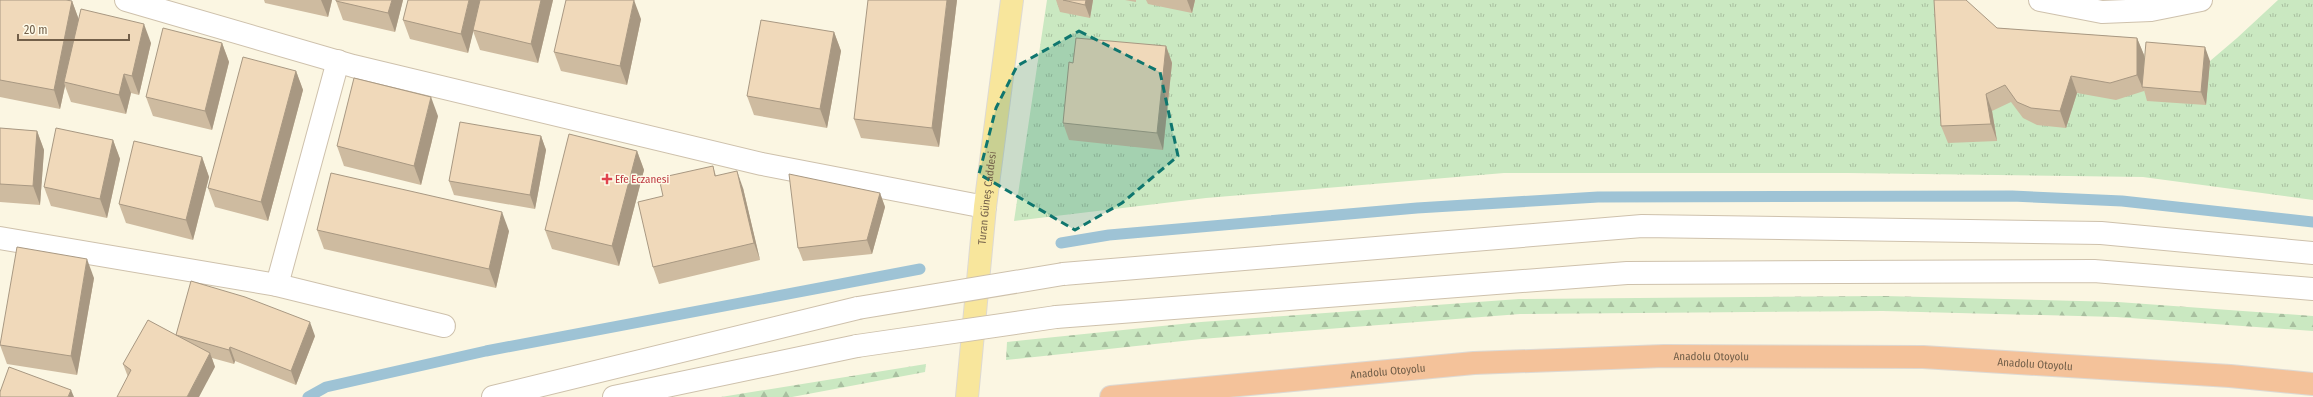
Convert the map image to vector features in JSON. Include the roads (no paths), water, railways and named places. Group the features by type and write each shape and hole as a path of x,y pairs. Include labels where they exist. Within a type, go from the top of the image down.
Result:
{"highway":[{"name":"Anadolu Otoyolu","path":"1111,397 1474,363 1664,356 1923,357 2230,376 2313,384"}],"main road":[{"name":"Turan Güneş Caddesi","path":"967,397 985,207 1012,0"}],"street":[{"path":"126,0 338,61 762,164 985,207"},
{"path":"2040,0 2102,12 2152,10 2201,0"},
{"path":"277,285 338,61"},
{"path":"493,397 858,308 1062,274 1642,226 2101,233 2313,253"},
{"path":"0,238 277,285 444,326"},
{"path":"614,397 857,346 1056,317 1627,273 2094,271 2313,289"}],"waterway":[{"path":"1061,243 1109,235 1417,208 1598,197 2012,196 2122,201 2313,222"},
{"path":"308,397 326,387 486,351 920,269"}],"place":[{"name":"Efe Eczanesi","path":"607,179"}]}
